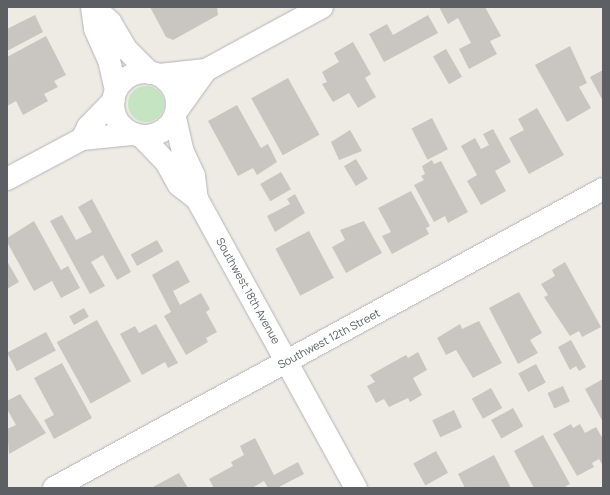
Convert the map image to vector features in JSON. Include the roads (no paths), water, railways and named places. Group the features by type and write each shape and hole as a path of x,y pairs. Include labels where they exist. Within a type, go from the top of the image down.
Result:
{"street":[{"path":"92,7 110,22 126,49 174,89 176,113"},
{"path":"92,7 95,29 109,60 115,95 117,120 136,135"},
{"path":"82,139 88,127 130,76 206,70 322,7"},
{"path":"7,180 82,139 161,133 206,70"},
{"name":"Southwest 18th Avenue","path":"176,113 179,141 194,176 198,199 356,488"},
{"name":"Southwest 18th Avenue","path":"136,135 166,162 180,185 198,199"},
{"name":"Southwest 12th Street","path":"54,488 603,189"}]}
